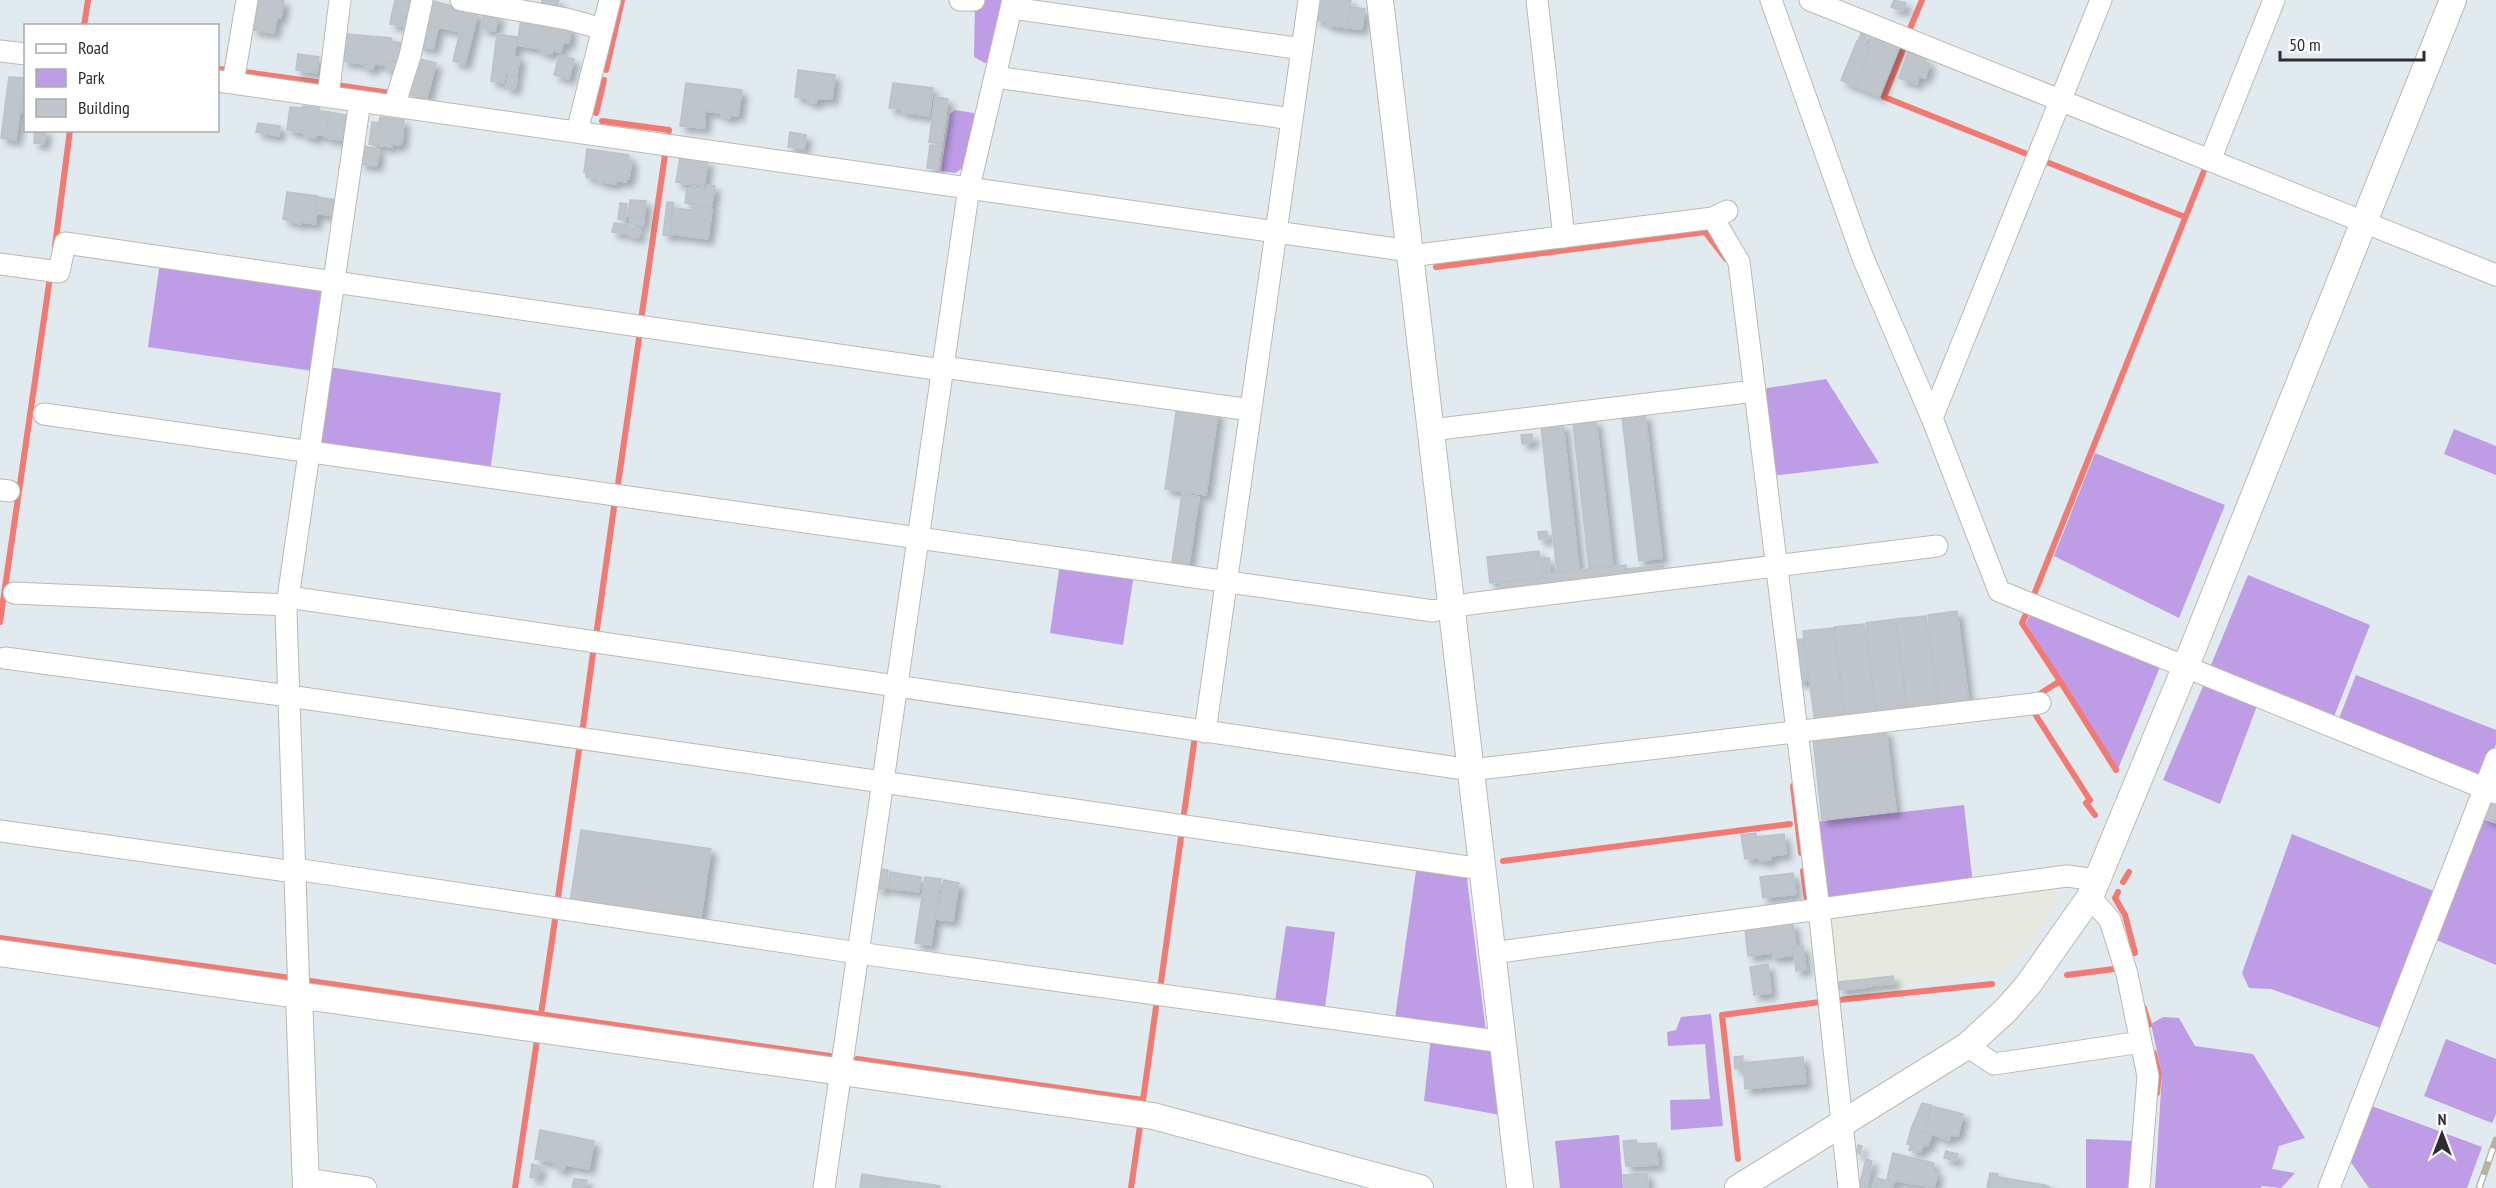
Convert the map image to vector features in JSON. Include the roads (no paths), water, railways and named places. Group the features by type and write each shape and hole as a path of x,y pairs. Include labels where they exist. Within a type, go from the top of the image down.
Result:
{"street":[{"path":"247,0 225,82 1276,231 1410,253 1564,237 1720,214 1739,262 1819,909 1849,1188"},
{"path":"328,96 340,0"},
{"path":"394,106 410,56 422,0"},
{"path":"461,0 567,19 603,29"},
{"path":"577,132 610,0"},
{"path":"960,0 974,0"},
{"path":"1205,732 1309,0"},
{"path":"1380,0 1520,1188"},
{"path":"1537,0 1564,237"},
{"path":"1770,0 1863,258 1932,418 1999,591 2490,791"},
{"path":"1810,0 2496,275"},
{"path":"1932,418 2100,0"},
{"path":"2211,160 2274,0"},
{"path":"1746,1186 1843,1122 1967,1046 2005,1011 2028,985 2059,944 2093,888 2185,668 2452,0"},
{"path":"824,1188 969,188 1013,4 1302,49"},
{"path":"0,51 24,54"},
{"path":"995,77 1292,119"},
{"path":"360,101 288,601 289,696 306,1184 366,1188"},
{"path":"0,264 59,272 65,243 942,369 1251,410"},
{"path":"1431,430 1755,391"},
{"path":"44,414 1433,612 1469,604 1937,546"},
{"path":"14,593 288,601 896,686 1471,770 2040,703"},
{"path":"5,658 289,696 1482,869"},
{"path":"2329,1188 2490,791 2496,759"},
{"path":"0,831 1503,1042"},
{"path":"1492,953 2067,876 2093,888 2110,920 2127,974 2148,1076 2139,1188"},
{"path":"0,953 1153,1116 1420,1188"},
{"path":"1967,1046 1994,1065 2142,1042"}],"waterway":[{"path":"84,24 88,0"},
{"path":"606,70 622,0"},
{"path":"1909,31 1922,0"},
{"path":"1905,45 1884,97 2027,154"},
{"path":"219,69 229,70"},
{"path":"245,72 323,83"},
{"path":"596,113 604,80"},
{"path":"336,85 390,93"},
{"path":"602,121 669,130 668,134"},
{"path":"55,246 70,132"},
{"path":"641,320 665,155"},
{"path":"2044,161 2185,217"},
{"path":"2033,597 2206,166"},
{"path":"1436,267 1705,232 1726,259"},
{"path":"0,622 50,277"},
{"path":"617,491 640,331"},
{"path":"596,636 615,500"},
{"path":"2027,612 2022,623 2060,681"},
{"path":"582,733 593,653"},
{"path":"2038,695 2060,681 2116,770"},
{"path":"2035,714 2090,800 2086,803 2095,815"},
{"path":"1183,821 1195,736"},
{"path":"557,904 580,743"},
{"path":"1793,786 1801,853"},
{"path":"1503,861 1790,824"},
{"path":"1160,989 1182,830"},
{"path":"1803,871 1808,906"},
{"path":"2123,882 2129,872"},
{"path":"2118,892 2115,898 2125,915 2135,953"},
{"path":"541,1014 556,913"},
{"path":"0,938 291,978"},
{"path":"2067,975 2114,969"},
{"path":"310,981 830,1056"},
{"path":"1838,1000 1992,984"},
{"path":"857,1059 1143,1100 1157,1000"},
{"path":"1738,1159 1722,1015 1820,1002"},
{"path":"2144,1008 2149,1025"},
{"path":"515,1188 537,1040"},
{"path":"2154,1053 2159,1074 2157,1093"},
{"path":"1131,1188 1140,1126"}],"railway":[{"path":"2479,1188 2496,1140"}]}
